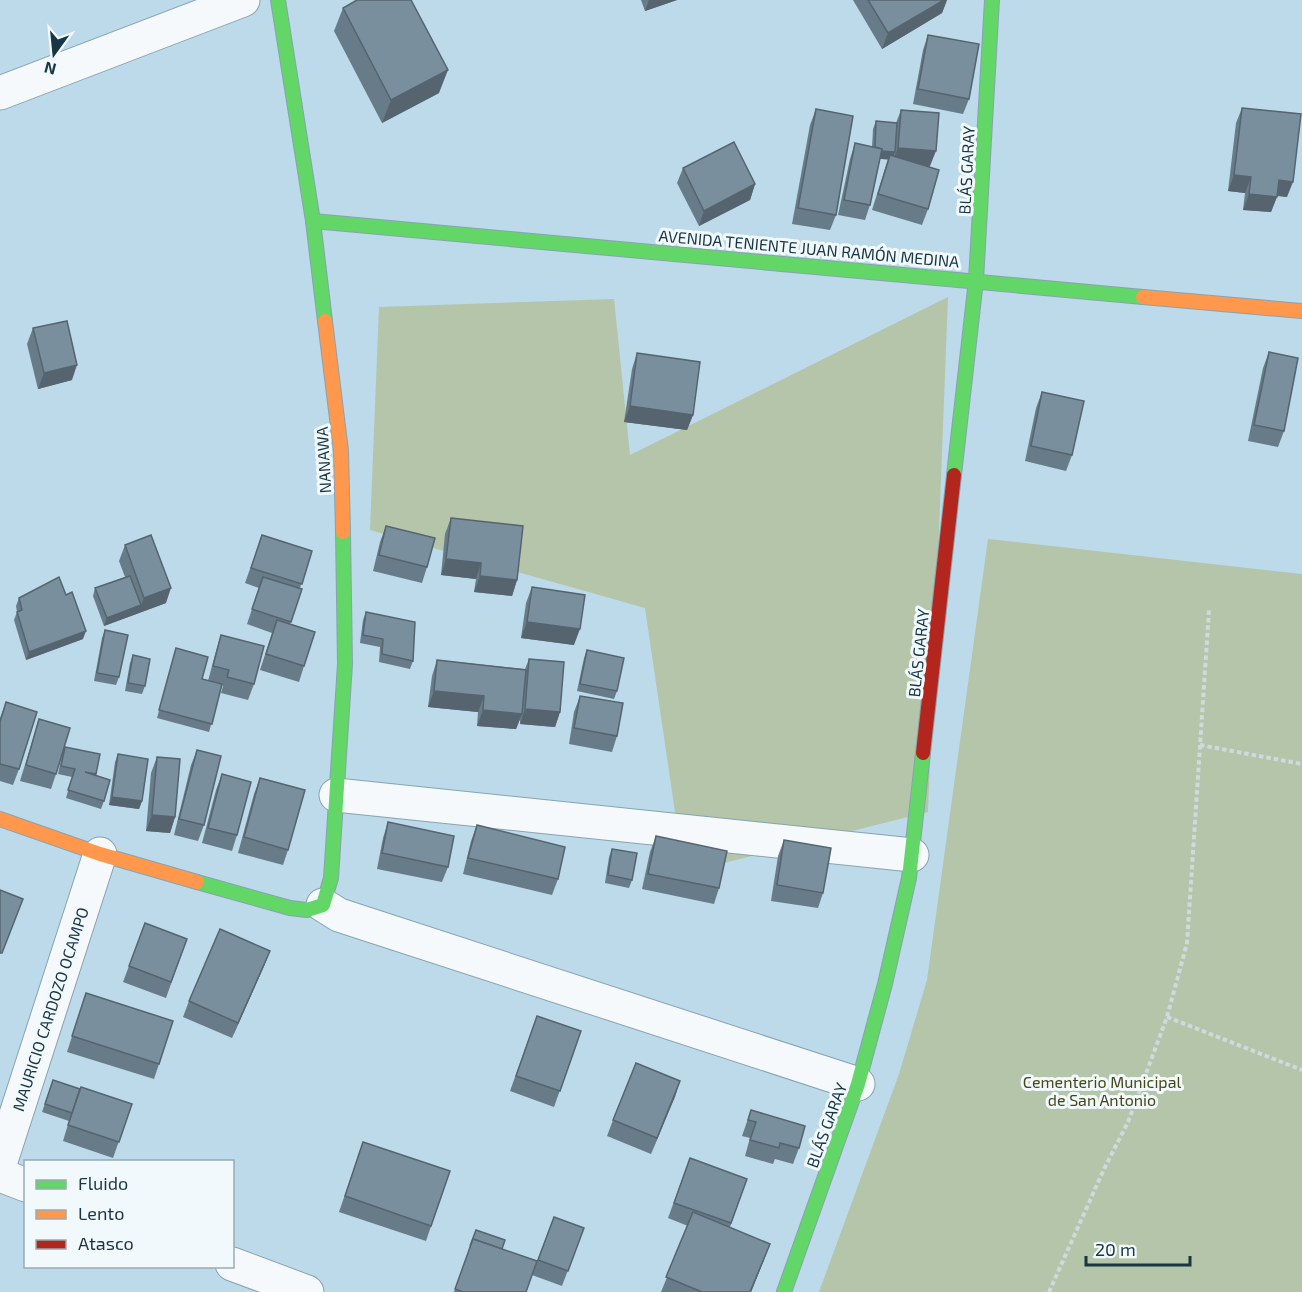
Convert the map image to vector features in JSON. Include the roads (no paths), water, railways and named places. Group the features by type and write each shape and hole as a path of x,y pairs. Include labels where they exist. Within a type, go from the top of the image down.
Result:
{"street":[{"path":"0,93 243,0"},
{"name":"NANAWA","path":"278,0 313,221 341,451 345,664 331,878 315,907"},
{"name":"BLÁS GARAY","path":"784,1292 858,1084 885,984 909,878 976,280 993,0"},
{"name":"AVENIDA TENIENTE JUAN RAMÓN MEDINA","path":"313,221 1302,311"},
{"path":"336,795 912,855"},
{"path":"0,819 100,854 290,908 315,907 858,1084"},
{"name":"MAURICIO CARDOZO OCAMPO","path":"0,1164 100,854"},
{"path":"0,1175 24,1184"},
{"path":"234,1265 307,1292"}],"park label":[{"name":"Cementerio Municipal de San Antonio","path":"1102,1090"}]}
